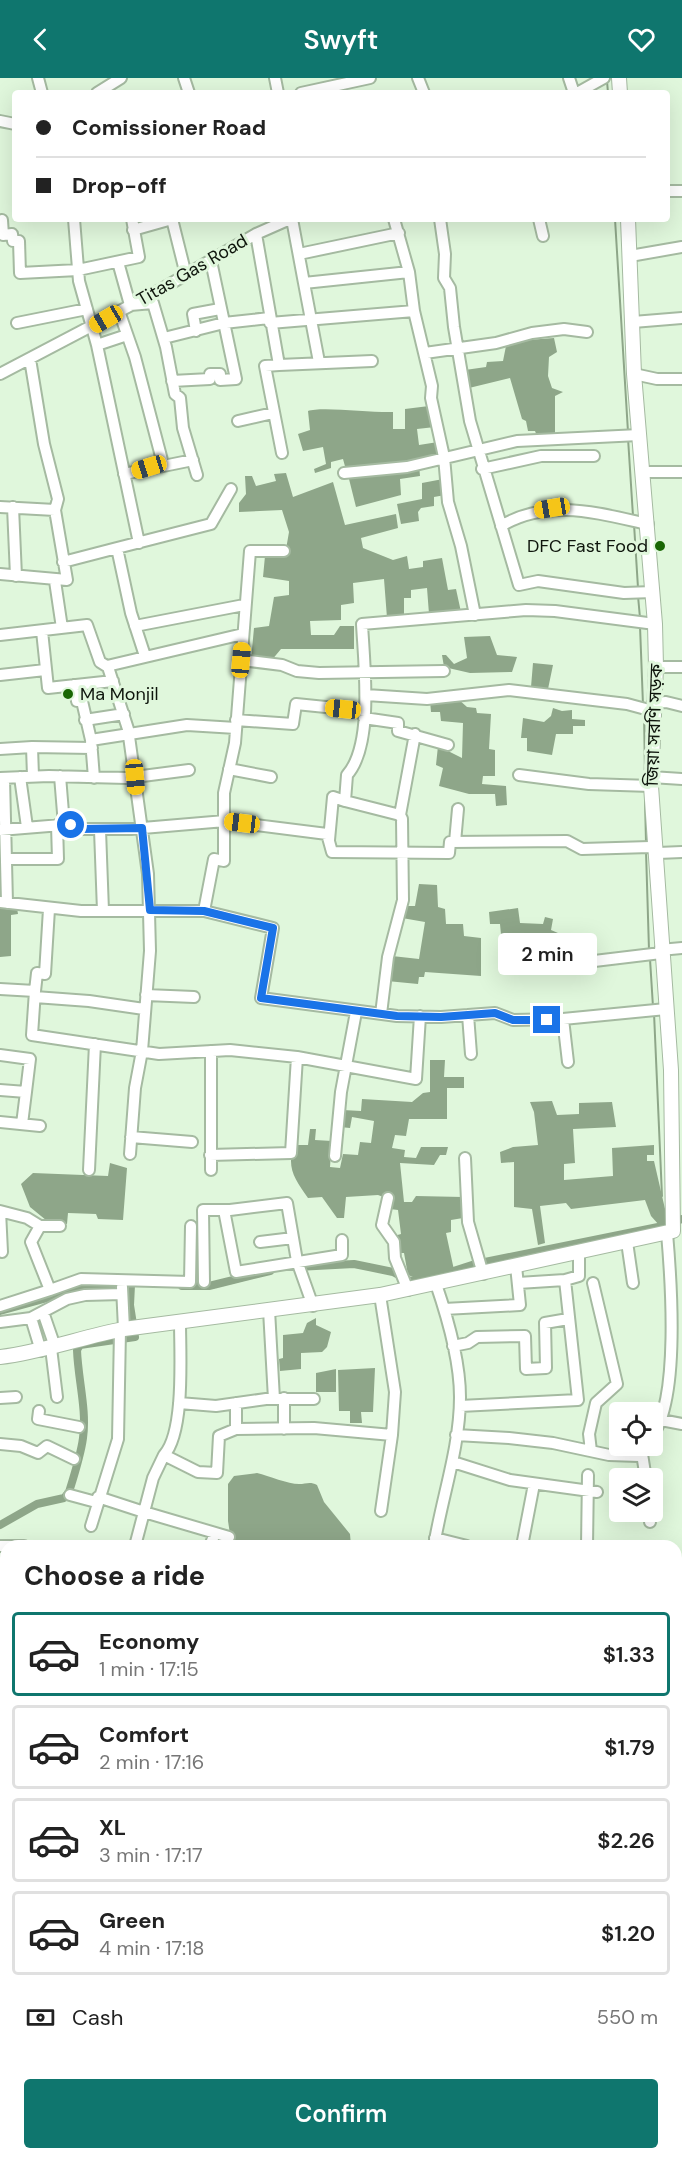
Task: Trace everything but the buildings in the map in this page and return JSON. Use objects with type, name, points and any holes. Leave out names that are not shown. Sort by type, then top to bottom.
[{"type":"main road","name":"জিয়া সরণি সড়ক","points":[[628,222],[634,374],[655,624],[656,667],[651,781],[666,1009],[676,1070],[674,1229]]},
{"type":"main road","points":[[0,1357],[123,1333],[146,1326],[313,1306],[380,1295],[407,1287],[436,1284],[482,1272],[627,1242],[674,1229]]},
{"type":"street","points":[[102,90],[121,78]]},
{"type":"street","points":[[316,90],[370,78]]},
{"type":"street","points":[[581,90],[604,78]]},
{"type":"street","points":[[1,220],[3,235],[12,234],[13,241],[19,241],[20,273],[78,270],[139,257],[133,224],[149,222]]},
{"type":"street","points":[[74,222],[78,270],[97,345],[139,543]]},
{"type":"street","points":[[173,222],[186,275]]},
{"type":"street","name":"Titas Gas Road","points":[[0,374],[92,327],[256,234],[284,222]]},
{"type":"street","points":[[292,222],[319,362]]},
{"type":"street","points":[[395,222],[409,272],[414,311],[432,386],[432,410],[444,457],[448,502],[461,546],[475,615]]},
{"type":"street","points":[[441,222],[446,254],[444,278],[450,288],[463,387],[482,469],[519,585],[538,581],[624,593],[653,592]]},
{"type":"street","points":[[540,222],[543,236]]},
{"type":"street","points":[[299,254],[399,233]]},
{"type":"street","points":[[256,234],[279,364]]},
{"type":"street","points":[[630,256],[682,247]]},
{"type":"street","points":[[172,381],[210,379],[210,374],[220,374],[220,380],[236,379],[211,261]]},
{"type":"street","points":[[118,262],[130,305],[153,303],[164,338],[175,394],[180,398],[183,428],[197,475]]},
{"type":"street","points":[[304,284],[409,272]]},
{"type":"street","points":[[17,323],[87,309]]},
{"type":"street","points":[[196,331],[193,314],[220,309]]},
{"type":"street","points":[[119,311],[163,464]]},
{"type":"street","points":[[164,338],[224,323],[270,320],[310,321],[414,311]]},
{"type":"street","points":[[633,322],[682,318]]},
{"type":"street","points":[[425,353],[496,342],[532,333],[564,329],[587,332]]},
{"type":"street","points":[[97,345],[127,335]]},
{"type":"street","points":[[0,574],[55,581],[67,580],[55,510],[58,499],[44,444],[30,358]]},
{"type":"street","points":[[282,453],[265,366],[372,361]]},
{"type":"street","points":[[634,374],[657,379],[682,379]]},
{"type":"street","points":[[238,421],[273,413]]},
{"type":"street","points":[[344,473],[407,467],[477,449],[525,441],[639,435]]},
{"type":"street","points":[[482,469],[541,456],[594,456]]},
{"type":"street","points":[[124,474],[163,464],[193,460]]},
{"type":"street","points":[[643,472],[682,472]]},
{"type":"street","points":[[63,562],[214,522],[231,489]]},
{"type":"street","points":[[0,507],[55,510]]},
{"type":"street","points":[[13,507],[16,576]]},
{"type":"street","points":[[501,526],[516,517],[552,508],[596,512],[648,524]]},
{"type":"street","points":[[117,549],[135,626],[145,656]]},
{"type":"street","points":[[204,911],[214,859],[224,861],[224,793],[236,724],[250,551],[284,552]]},
{"type":"street","points":[[55,581],[62,628]]},
{"type":"street","points":[[135,626],[244,605]]},
{"type":"street","points":[[345,801],[347,775],[353,768],[358,752],[366,695],[362,624],[555,610],[655,624]]},
{"type":"street","points":[[0,635],[87,625],[100,662],[107,666],[124,714],[129,734],[142,828],[150,910],[142,1051],[135,1088],[130,1154]]},
{"type":"street","points":[[42,631],[48,688],[113,681]]},
{"type":"street","points":[[107,666],[243,634]]},
{"type":"street","points":[[241,660],[282,664],[297,671],[365,673],[444,670]]},
{"type":"street","points":[[656,667],[682,667]]},
{"type":"street","points":[[0,675],[45,670]]},
{"type":"street","points":[[74,685],[77,701],[82,701],[91,744],[94,778]]},
{"type":"street","points":[[366,695],[427,699],[509,690],[653,707],[666,702],[682,706]]},
{"type":"street","points":[[0,749],[91,744],[129,734],[187,725],[293,724],[296,704],[364,714],[399,723],[398,731],[448,745]]},
{"type":"street","points":[[85,720],[124,714]]},
{"type":"street","points":[[381,1014],[393,932],[403,900],[403,825],[400,815],[415,734]]},
{"type":"street","points":[[32,747],[33,776]]},
{"type":"street","points":[[189,770],[135,777],[2,778],[3,830],[7,859],[4,873],[4,902],[49,909],[204,911],[273,928],[261,998],[356,1012],[420,1016],[495,1013],[513,1020],[563,1019],[666,1009]]},
{"type":"street","points":[[229,770],[272,777]]},
{"type":"street","points":[[519,775],[589,784],[682,779]]},
{"type":"street","points":[[7,859],[58,859],[61,825],[60,776]]},
{"type":"street","points":[[20,777],[27,827]]},
{"type":"street","points":[[329,842],[333,797],[400,815]]},
{"type":"street","points":[[455,842],[458,809]]},
{"type":"street","points":[[3,830],[61,825],[100,830],[225,821],[327,834],[332,852],[449,853],[450,842],[567,840],[582,849],[656,849],[658,853],[682,852]]},
{"type":"street","points":[[100,830],[103,911]]},
{"type":"street","points":[[49,909],[45,974],[37,973],[32,1035],[159,1054],[230,1050],[297,1057],[416,1079],[420,1016]]},
{"type":"street","points":[[586,962],[682,948]]},
{"type":"street","points":[[0,989],[144,1009]]},
{"type":"street","points":[[146,995],[194,998]]},
{"type":"street","points":[[335,1156],[341,1092],[356,1012]]},
{"type":"street","points":[[468,1015],[471,1054]]},
{"type":"street","points":[[563,1019],[568,1062]]},
{"type":"street","points":[[89,1170],[95,1044]]},
{"type":"street","points":[[211,1052],[210,1155],[212,1170]]},
{"type":"street","points":[[0,1055],[30,1059],[22,1124]]},
{"type":"street","points":[[210,1155],[291,1153],[297,1057]]},
{"type":"street","points":[[0,1090],[26,1092]]},
{"type":"street","points":[[0,1122],[40,1126]]},
{"type":"street","points":[[131,1137],[192,1142]]},
{"type":"street","points":[[465,1158],[468,1222],[482,1272]]},
{"type":"street","points":[[388,1198],[382,1225],[394,1242],[395,1258],[407,1287]]},
{"type":"street","points":[[204,1282],[203,1210],[287,1203],[299,1265],[313,1306]]},
{"type":"street","points":[[224,1210],[236,1272],[299,1265],[342,1255],[342,1240]]},
{"type":"street","points":[[2,1252],[0,1211],[27,1218],[40,1226],[60,1226]]},
{"type":"street","points":[[40,1226],[31,1242],[50,1290]]},
{"type":"street","points":[[0,1306],[81,1279],[190,1282],[191,1226]]},
{"type":"street","points":[[663,1410],[677,1344],[674,1229]]},
{"type":"street","points":[[260,1242],[293,1238]]},
{"type":"street","points":[[627,1242],[633,1283]]},
{"type":"street","points":[[518,1283],[565,1280],[579,1276],[579,1252]]},
{"type":"street","points":[[444,1309],[520,1305],[516,1266]]},
{"type":"street","points":[[91,1526],[97,1499],[118,1438],[123,1333],[122,1280]]},
{"type":"street","points":[[460,1406],[578,1400],[565,1280]]},
{"type":"street","points":[[591,1451],[590,1434],[596,1403],[617,1384],[593,1283]]},
{"type":"street","points":[[435,1540],[453,1462],[460,1406],[459,1374],[436,1284]]},
{"type":"street","points":[[0,1322],[31,1318],[67,1299],[85,1295],[122,1294]]},
{"type":"street","points":[[380,1295],[395,1392],[392,1435],[381,1511]]},
{"type":"street","points":[[269,1310],[284,1429]]},
{"type":"street","points":[[44,1312],[57,1396]]},
{"type":"street","points":[[31,1318],[48,1347]]},
{"type":"street","points":[[453,1346],[468,1343],[477,1337],[525,1336],[526,1369],[546,1368],[545,1323],[568,1319]]},
{"type":"street","points":[[137,1540],[153,1478],[170,1449],[179,1403],[180,1322]]},
{"type":"street","points":[[0,1398],[15,1397]]},
{"type":"street","points":[[179,1403],[216,1406],[236,1402],[314,1399]]},
{"type":"street","points":[[236,1402],[236,1429]]},
{"type":"street","points":[[39,1411],[38,1419],[79,1427]]},
{"type":"street","points":[[663,1420],[682,1424]]},
{"type":"street","points":[[165,1455],[198,1472],[217,1473],[219,1436],[236,1429],[314,1428],[392,1435]]},
{"type":"street","points":[[456,1435],[509,1438],[609,1454]]},
{"type":"street","points":[[0,1444],[21,1446],[38,1453],[47,1446],[74,1459]]},
{"type":"street","points":[[453,1462],[510,1480],[592,1491]]},
{"type":"street","points":[[588,1475],[592,1491],[588,1540]]},
{"type":"street","points":[[523,1540],[534,1484]]},
{"type":"street","points":[[70,1495],[97,1499],[229,1537]]},
{"type":"street","points":[[212,1540],[215,1533]]},
{"type":"shaded area","points":[[554,338],[557,352],[549,357],[548,376],[552,388],[563,392],[555,396],[555,434],[537,436],[535,431],[528,431],[526,421],[522,419],[510,378],[469,388],[465,370],[486,367],[487,362],[503,361],[506,346],[528,340]]},
{"type":"shaded area","points":[[429,406],[435,427],[417,429],[419,445],[438,442],[442,455],[411,463],[346,470],[343,459],[331,462],[331,468],[315,473],[314,469],[326,464],[323,447],[303,451],[298,434],[310,430],[308,411],[324,409],[393,412],[393,429],[405,429],[405,409]]},
{"type":"shaded area","points":[[419,465],[420,476],[400,479],[401,495],[356,507],[348,475]]},
{"type":"shaded area","points":[[286,473],[293,497],[333,482],[345,525],[396,514],[398,528],[361,538],[363,548],[393,560],[407,556],[409,569],[423,567],[423,561],[442,558],[448,590],[456,589],[461,612],[429,614],[427,588],[411,590],[411,598],[404,598],[404,616],[387,618],[384,579],[353,583],[354,603],[341,605],[341,620],[310,621],[311,635],[334,635],[340,626],[354,626],[354,649],[281,649],[271,661],[251,660],[254,628],[269,626],[274,597],[289,595],[289,581],[263,577],[265,556],[285,555],[289,532],[282,510],[239,512],[239,503],[246,494],[245,476],[252,476],[256,486],[276,481],[274,474]]},
{"type":"shaded area","points":[[443,479],[445,495],[434,497],[434,506],[421,508],[418,512],[419,521],[401,524],[397,504],[422,499],[422,483]]},
{"type":"shaded area","points":[[490,636],[497,655],[517,657],[512,672],[470,673],[444,667],[442,655],[446,655],[454,664],[467,658],[464,637]]},
{"type":"shaded area","points":[[533,663],[553,665],[548,689],[531,687]]},
{"type":"shaded area","points":[[458,699],[467,707],[476,708],[477,713],[491,714],[489,749],[495,750],[495,776],[483,776],[482,784],[506,786],[507,805],[496,806],[495,794],[469,794],[439,786],[443,768],[436,765],[438,746],[462,758],[463,723],[441,721],[440,712],[431,712],[430,701]]},
{"type":"shaded area","points":[[553,708],[562,711],[572,710],[572,719],[585,720],[585,726],[573,726],[573,734],[556,734],[552,755],[527,751],[527,738],[521,738],[523,718],[544,722],[551,716]]},
{"type":"shaded area","points":[[419,884],[437,885],[438,907],[445,909],[446,924],[463,924],[464,936],[481,938],[481,976],[425,972],[424,977],[419,977],[418,984],[387,981],[392,956],[419,959],[425,922],[402,918],[406,906],[415,906]]},
{"type":"shaded area","points":[[0,906],[17,908],[18,914],[11,915],[11,956],[0,957]]},
{"type":"shaded area","points":[[518,908],[520,923],[543,924],[545,917],[553,919],[551,930],[558,933],[555,959],[504,966],[500,924],[490,924],[489,912]]},
{"type":"shaded area","points":[[430,1060],[445,1060],[444,1077],[464,1077],[464,1088],[447,1088],[447,1119],[409,1119],[406,1136],[395,1135],[392,1148],[405,1150],[404,1157],[416,1158],[421,1147],[448,1147],[446,1155],[440,1155],[434,1165],[400,1163],[404,1202],[412,1202],[416,1196],[463,1197],[463,1218],[451,1220],[451,1232],[446,1233],[454,1270],[418,1279],[408,1275],[404,1253],[399,1253],[394,1236],[401,1234],[398,1210],[390,1209],[386,1198],[378,1195],[346,1197],[344,1218],[337,1218],[322,1197],[308,1198],[293,1173],[291,1160],[294,1145],[308,1145],[310,1129],[316,1129],[315,1140],[332,1141],[330,1167],[340,1168],[343,1154],[358,1155],[360,1142],[371,1143],[374,1121],[352,1117],[350,1128],[340,1127],[343,1110],[361,1111],[362,1099],[412,1102],[423,1093],[430,1092]]},
{"type":"shaded area","points":[[552,1101],[557,1115],[579,1114],[579,1103],[612,1102],[616,1127],[573,1129],[575,1163],[564,1164],[564,1180],[613,1176],[612,1148],[654,1145],[654,1155],[647,1155],[647,1161],[654,1161],[668,1222],[659,1225],[651,1216],[645,1200],[571,1209],[566,1203],[540,1206],[545,1243],[538,1245],[532,1209],[514,1207],[514,1162],[501,1163],[500,1152],[513,1147],[538,1145],[534,1112],[530,1102]]},
{"type":"shaded area","points":[[110,1163],[127,1168],[123,1220],[98,1219],[96,1214],[68,1213],[67,1224],[52,1225],[30,1207],[21,1184],[33,1173],[108,1176]]},
{"type":"shaded area","points":[[316,1318],[316,1325],[331,1332],[327,1347],[322,1352],[301,1353],[301,1369],[280,1371],[279,1359],[283,1358],[283,1335],[303,1333],[307,1323]]},
{"type":"shaded area","points":[[375,1368],[373,1412],[361,1412],[362,1423],[350,1423],[350,1411],[339,1411],[338,1370]]},
{"type":"shaded area","points":[[336,1369],[336,1392],[316,1392],[316,1373]]},
{"type":"shaded area","points":[[257,1473],[289,1483],[317,1485],[324,1502],[350,1534],[350,1540],[235,1540],[230,1534],[228,1521],[228,1484],[234,1476]]},
{"type":"waterway","points":[[607,81],[608,90]]},
{"type":"waterway","points":[[615,222],[628,432]]},
{"type":"waterway","points":[[628,438],[633,516]]},
{"type":"waterway","points":[[634,524],[638,588]]},
{"type":"waterway","points":[[638,596],[640,618]]},
{"type":"waterway","points":[[640,626],[643,705]]},
{"type":"waterway","points":[[644,713],[645,773]]},
{"type":"waterway","points":[[645,800],[646,842]]},
{"type":"waterway","points":[[646,851],[649,950]]},
{"type":"waterway","points":[[650,959],[653,1007]]},
{"type":"waterway","points":[[654,1013],[662,1196]]},
{"type":"waterway","points":[[297,1267],[354,1264],[393,1272],[410,1281],[435,1277],[475,1264],[663,1226],[682,1219]]},
{"type":"waterway","points":[[182,1286],[209,1286],[270,1271]]},
{"type":"waterway","points":[[0,1311],[51,1297],[79,1286],[115,1285]]},
{"type":"waterway","points":[[0,1525],[37,1504],[64,1498],[69,1492],[81,1451],[84,1427],[77,1350],[80,1345],[135,1337],[130,1305],[131,1285]]},
{"type":"place","name":"DFC Fast Food","points":[[660,546]]},
{"type":"place","name":"Ma Monjil","points":[[68,694]]},
{"type":"route","points":[[71,825],[80,829],[100,830],[142,828],[150,910],[204,911],[273,928],[261,998],[397,1016],[441,1017],[495,1013],[513,1020],[547,1020]]}]
